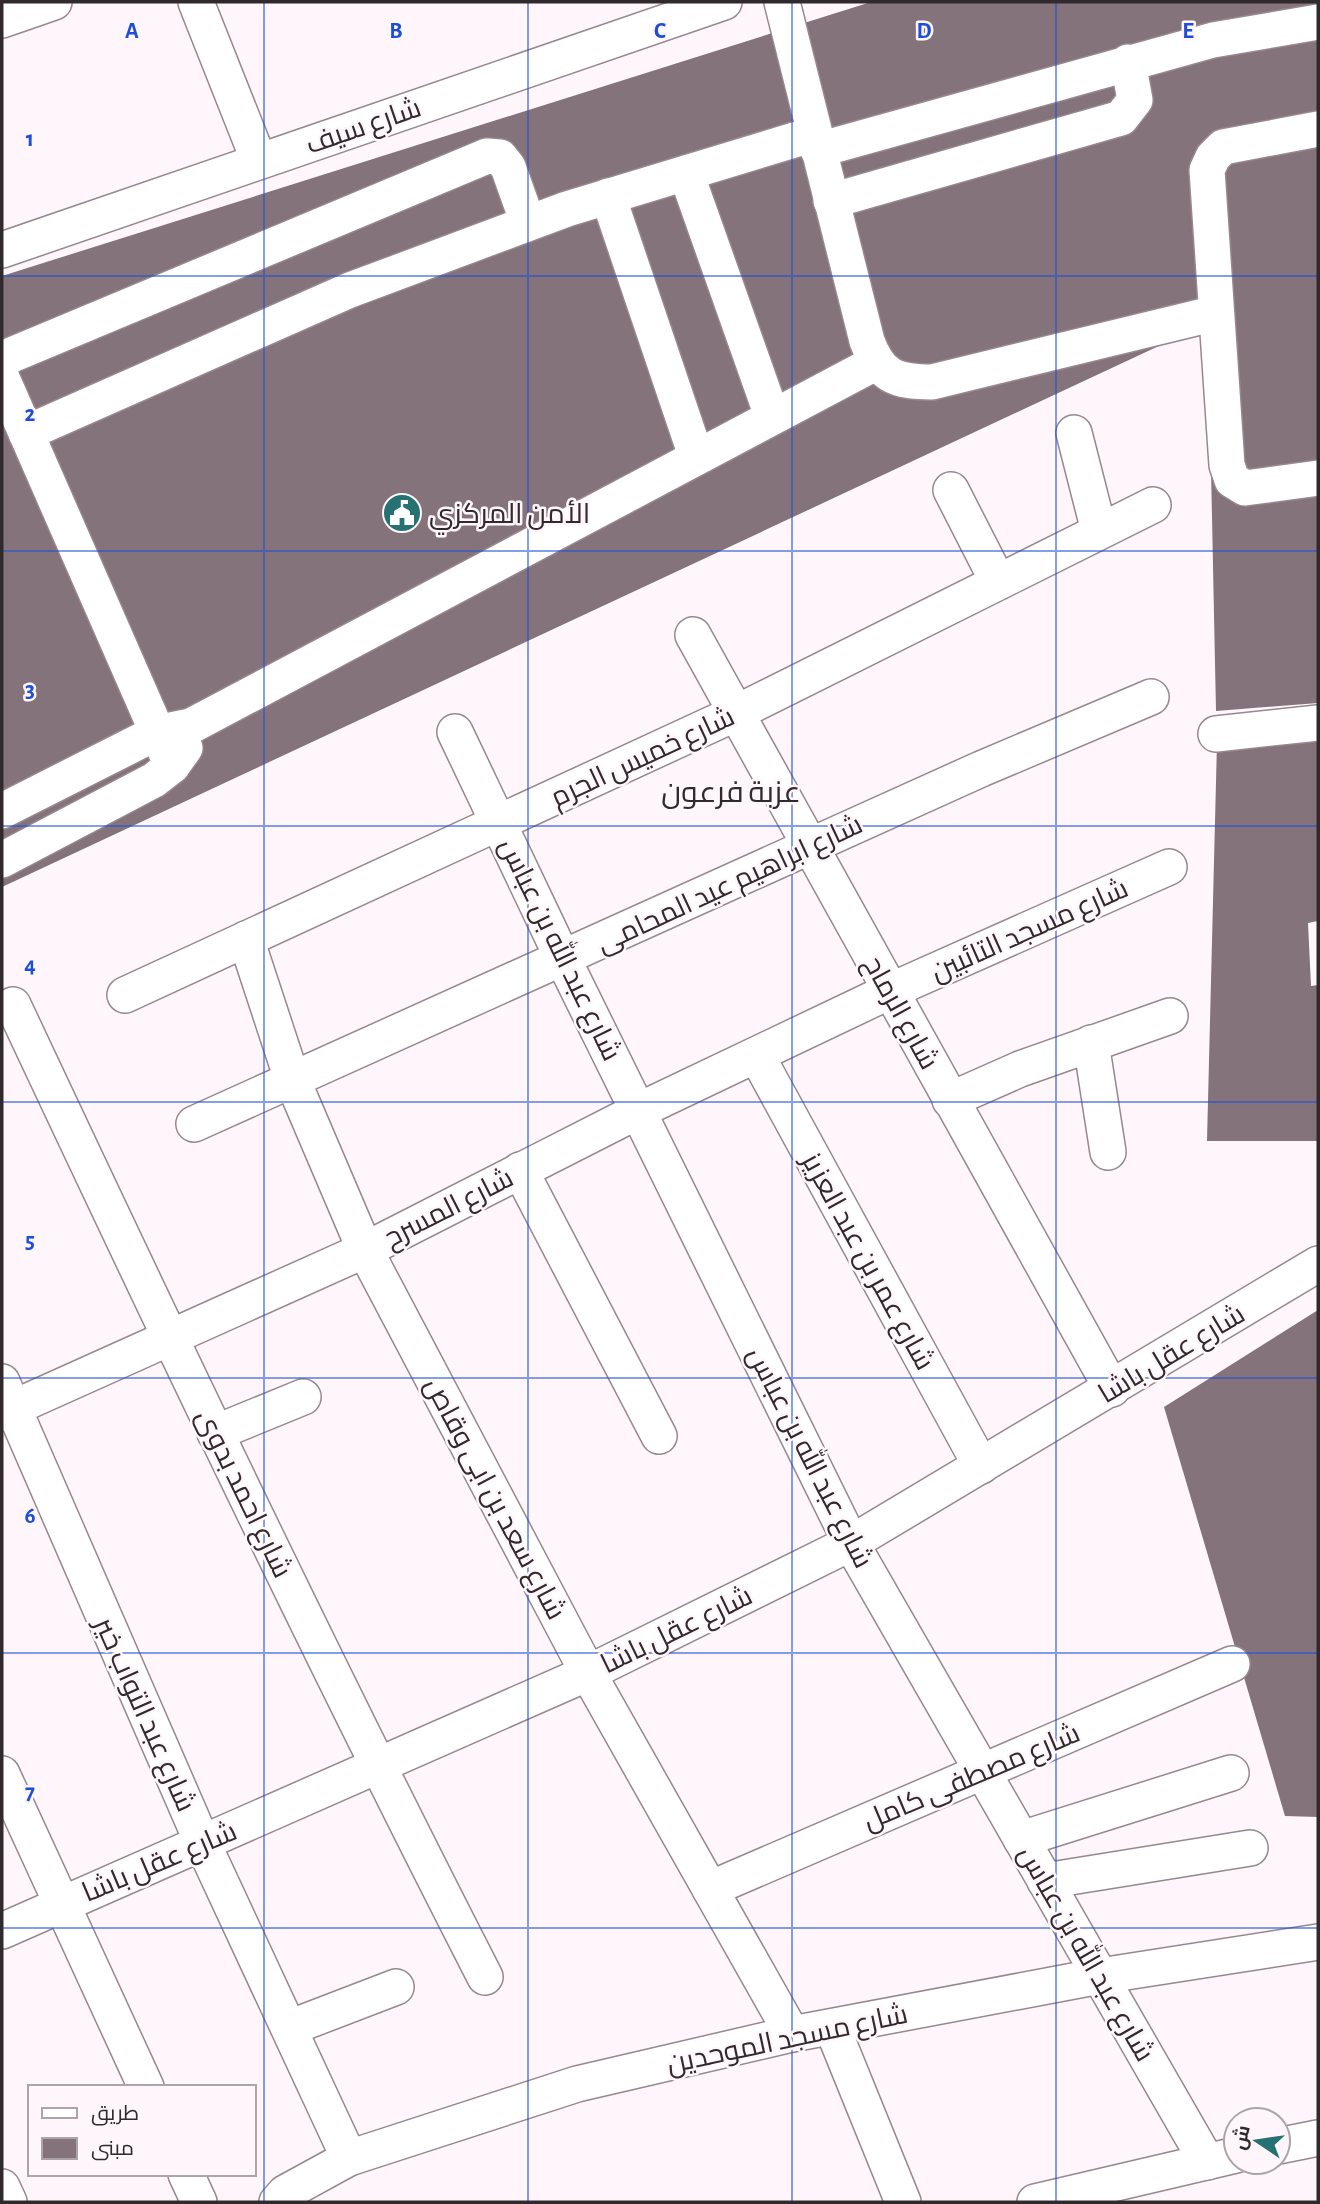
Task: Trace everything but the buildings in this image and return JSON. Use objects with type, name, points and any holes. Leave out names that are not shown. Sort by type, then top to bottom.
[{"type":"street","points":[[2,20],[54,2]]},
{"type":"street","points":[[196,2],[259,161]]},
{"type":"street","name":"شارع سيف","points":[[2,250],[259,161],[663,11],[724,2]]},
{"type":"street","points":[[782,2],[831,201],[875,363],[891,375],[912,382],[932,383],[1216,313]]},
{"type":"street","points":[[26,433],[350,290],[608,196],[685,173],[1000,98],[1310,16]]},
{"type":"street","points":[[831,201],[1121,118],[1135,100],[1128,62]]},
{"type":"street","points":[[1000,98],[1014,147]]},
{"type":"street","points":[[1318,129],[1236,142],[1223,147],[1213,157],[1208,170],[1227,465],[1232,480],[1245,488],[1318,478]]},
{"type":"street","points":[[2,359],[487,156],[500,157],[508,167],[528,223]]},
{"type":"street","points":[[685,173],[772,416]]},
{"type":"street","points":[[608,196],[696,456]]},
{"type":"street","points":[[2,811],[156,733],[191,726],[875,363]]},
{"type":"street","points":[[2,378],[172,766]]},
{"type":"street","points":[[1074,433],[1099,531]]},
{"type":"street","points":[[951,490],[998,582]]},
{"type":"street","name":"شارع خميس الجرم","points":[[125,995],[734,714],[1153,505]]},
{"type":"street","name":"شارع الرماح","points":[[693,635],[734,714],[1112,1389]]},
{"type":"street","name":"شارع ابراهيم عيد المحامى","points":[[194,1124],[563,959],[809,845],[1151,697]]},
{"type":"street","points":[[1216,734],[1318,723]]},
{"type":"street","points":[[2,860],[153,780],[172,766],[185,747],[191,726]]},
{"type":"street","name":"شارع عبد الله بن عباس","points":[[455,732],[563,959],[640,1110],[851,1543],[1100,1976],[1222,2158]]},
{"type":"street","points":[[59,780],[77,820]]},
{"type":"street","name":"شارع مسجد التائبين","points":[[890,991],[1169,867]]},
{"type":"street","name":"شارع سعد بن ابى وقاص","points":[[246,939],[292,1079],[365,1250],[588,1673],[792,2034]]},
{"type":"street","name":"شارع المسرح","points":[[5,1401],[169,1339],[365,1250],[640,1110],[890,991]]},
{"type":"street","name":"شارع احمد بدوى","points":[[13,1005],[169,1339],[377,1766],[485,1977]]},
{"type":"street","points":[[950,1100],[1091,1043],[1170,1016]]},
{"type":"street","points":[[1091,1043],[1108,1152]]},
{"type":"street","name":"شارع عمر بن عبد العزيز","points":[[757,1056],[981,1466]]},
{"type":"street","points":[[520,1170],[659,1436]]},
{"type":"street","name":"شارع عقل باشا","points":[[2,1931],[588,1673],[851,1543],[1318,1264]]},
{"type":"street","points":[[215,1433],[303,1397]]},
{"type":"street","name":"شارع عبد التواب خير","points":[[5,1401],[202,1842],[349,2158]]},
{"type":"street","name":"شارع مصطفى كامل","points":[[710,1889],[1232,1664]]},
{"type":"street","points":[[1021,1839],[1231,1773]]},
{"type":"street","points":[[2,1774],[145,2085]]},
{"type":"street","points":[[1045,1881],[1250,1848]]},
{"type":"street","name":"شارع مسجد الموحدين","points":[[277,2202],[285,2193],[349,2158],[577,2084],[792,2034],[1100,1976],[1318,1942]]},
{"type":"street","points":[[289,2028],[396,1987]]},
{"type":"street","points":[[832,2027],[904,2202]]},
{"type":"street","points":[[1292,2143],[1318,2138]]},
{"type":"street","points":[[1035,2202],[1222,2158]]},
{"type":"street","points":[[187,2176],[199,2202]]},
{"type":"street","points":[[2,2187],[9,2202]]},
{"type":"place","name":"الأمن المركزي","points":[[402,513]]},
{"type":"district","name":"عزبة فرعون","points":[[731,792]]}]
